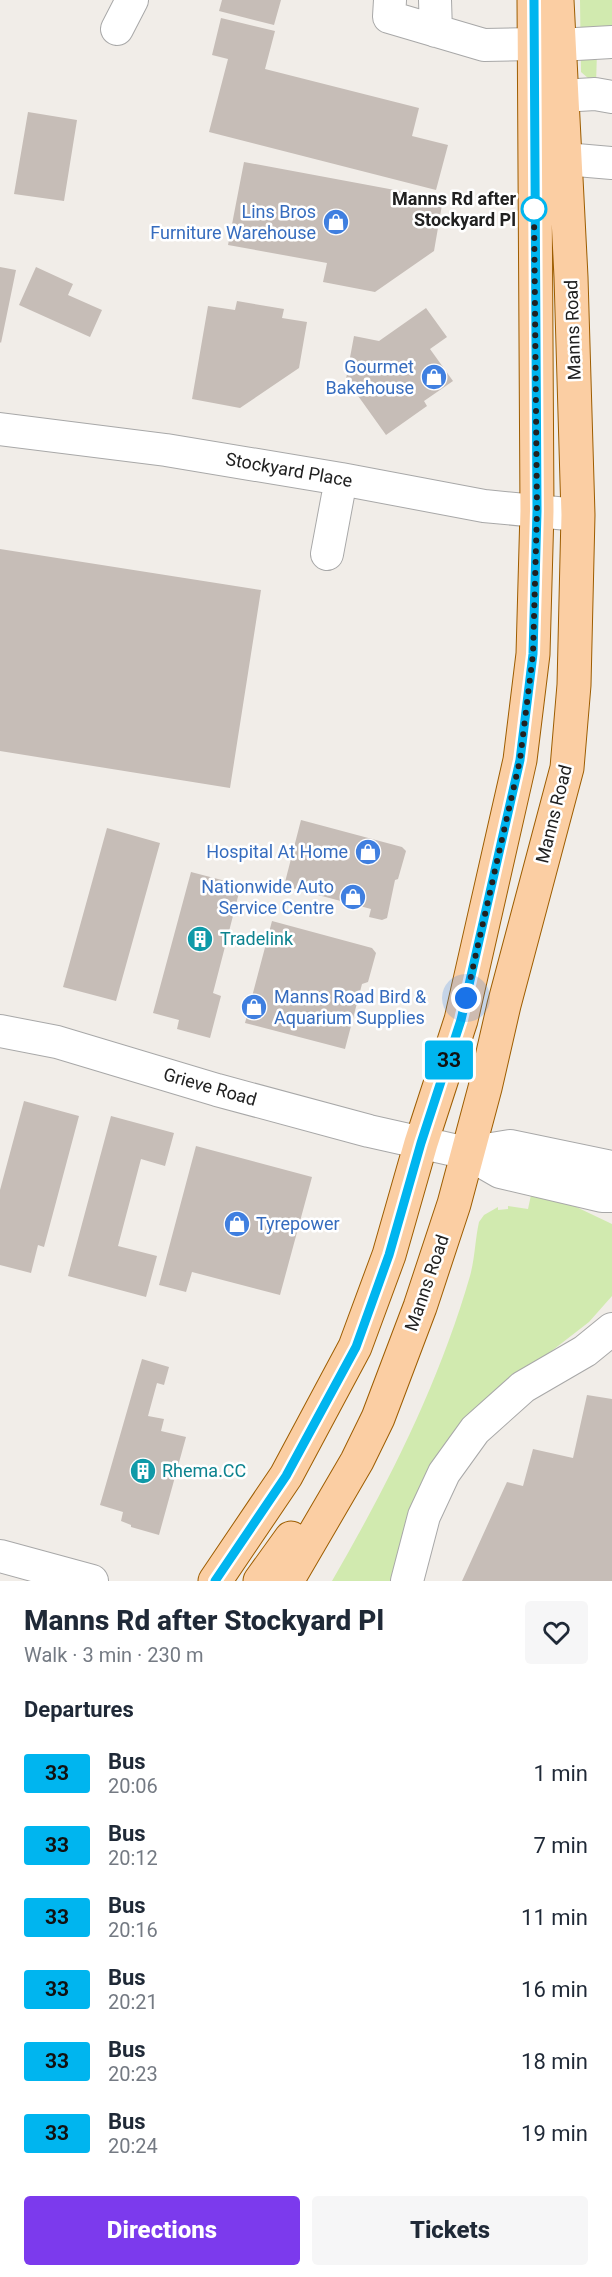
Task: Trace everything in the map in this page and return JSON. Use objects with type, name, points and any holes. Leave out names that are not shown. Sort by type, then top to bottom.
[{"type":"main road","name":"Manns Road","points":[[287,1581],[357,1461],[378,1418],[420,1308],[454,1204],[567,768],[574,685],[578,515],[571,277],[561,96],[534,0]]},
{"type":"main road","name":"Manns Road","points":[[215,1581],[286,1476],[356,1347],[389,1255],[421,1143],[461,1020],[520,760],[533,654],[546,45],[557,0]]},
{"type":"main road","points":[[260,1581],[285,1545],[357,1461]]},
{"type":"street","points":[[117,29],[132,0]]},
{"type":"street","points":[[390,0],[389,17],[484,45],[612,42]]},
{"type":"street","points":[[435,0],[436,31]]},
{"type":"street","points":[[561,96],[594,94],[612,97]]},
{"type":"street","points":[[565,159],[612,163]]},
{"type":"street","name":"Stockyard Place","points":[[0,429],[165,450],[341,479],[484,506],[578,515]]},
{"type":"street","points":[[327,554],[341,479]]},
{"type":"street","name":"Grieve Road","points":[[0,1031],[57,1042],[217,1090],[467,1153]]},
{"type":"street","points":[[467,1153],[510,1146],[612,1167]]},
{"type":"street","points":[[467,1153],[500,1172],[609,1198]]},
{"type":"street","points":[[407,1581],[424,1516],[444,1473],[475,1430],[523,1387],[610,1334]]},
{"type":"street","points":[[0,1556],[92,1581]]},
{"type":"green space","points":[[580,0],[612,0],[612,53],[597,51],[596,85],[581,72]]},
{"type":"green space","points":[[531,1195],[570,1204],[612,1224],[612,1296],[589,1322],[505,1387],[394,1581],[332,1581],[392,1470],[443,1356],[470,1276],[479,1222],[484,1215],[498,1207],[498,1210],[508,1209],[508,1206],[528,1209]]},
{"type":"building","points":[[222,0],[281,0],[274,25],[219,11]]},
{"type":"building","points":[[221,18],[275,31],[265,69],[419,108],[412,136],[448,145],[436,190],[209,132],[228,59],[212,55]]},
{"type":"building","points":[[28,112],[77,120],[64,201],[14,194]]},
{"type":"building","name":"Lins Bros Furniture Warehouse","points":[[244,162],[443,199],[434,251],[375,292],[323,282],[327,263],[228,245]]},
{"type":"building","points":[[0,267],[16,270],[1,343],[0,342]]},
{"type":"building","points":[[36,267],[73,284],[68,295],[102,310],[90,337],[19,305]]},
{"type":"building","points":[[237,301],[284,309],[282,318],[307,322],[299,368],[240,408],[192,399],[208,306],[235,310]]},
{"type":"building","points":[[426,308],[447,337],[430,349],[453,381],[424,401],[427,406],[386,435],[346,379],[354,336],[379,341]]},
{"type":"building","points":[[0,549],[261,590],[230,788],[0,751]]},
{"type":"building","points":[[301,820],[402,847],[406,851],[398,879],[395,880],[387,918],[382,920],[369,917],[371,909],[284,886]]},
{"type":"building","points":[[107,828],[160,843],[116,1001],[63,987]]},
{"type":"building","name":"Tradelink","points":[[191,872],[241,885],[213,993],[221,996],[210,1038],[177,1029],[179,1020],[153,1013]]},
{"type":"building","points":[[272,921],[372,948],[376,953],[368,982],[362,984],[345,1049],[245,1023]]},
{"type":"building","points":[[24,1101],[79,1116],[44,1247],[38,1245],[31,1273],[0,1265],[0,1190]]},
{"type":"building","points":[[111,1116],[174,1133],[165,1166],[141,1159],[118,1246],[157,1256],[146,1297],[68,1276]]},
{"type":"building","name":"Tyrepower","points":[[196,1146],[312,1177],[280,1295],[192,1272],[186,1292],[159,1285]]},
{"type":"building","name":"Rhema.CC","points":[[142,1359],[169,1367],[164,1385],[157,1383],[148,1416],[164,1419],[161,1431],[186,1437],[159,1535],[131,1527],[121,1521],[123,1512],[100,1505]]},
{"type":"building","points":[[587,1395],[612,1399],[612,1581],[462,1581],[507,1482],[523,1486],[533,1449],[573,1458]]},
{"type":"bus line","name":"33","points":[[215,1581],[286,1476],[356,1347],[389,1255],[421,1143],[461,1020],[520,760],[533,654],[537,511],[534,0]]},
{"type":"place","name":"Manns Rd after Stockyard Pl","points":[[534,209]]},
{"type":"place","name":"Lins Bros Furniture Warehouse","points":[[336,222]]},
{"type":"place","name":"Gourmet Bakehouse","points":[[434,377]]},
{"type":"place","name":"Hospital At Home","points":[[368,852]]},
{"type":"place","name":"Nationwide Auto Service Centre","points":[[353,897]]},
{"type":"place","name":"Tradelink","points":[[200,939]]},
{"type":"place","name":"Manns Road Bird & Aquarium Supplies","points":[[254,1007]]},
{"type":"place","name":"Tyrepower","points":[[237,1224]]},
{"type":"place","name":"Rhema.CC","points":[[143,1471]]},
{"type":"route","points":[[466,998],[520,760],[533,654],[537,511],[534,209]]}]
